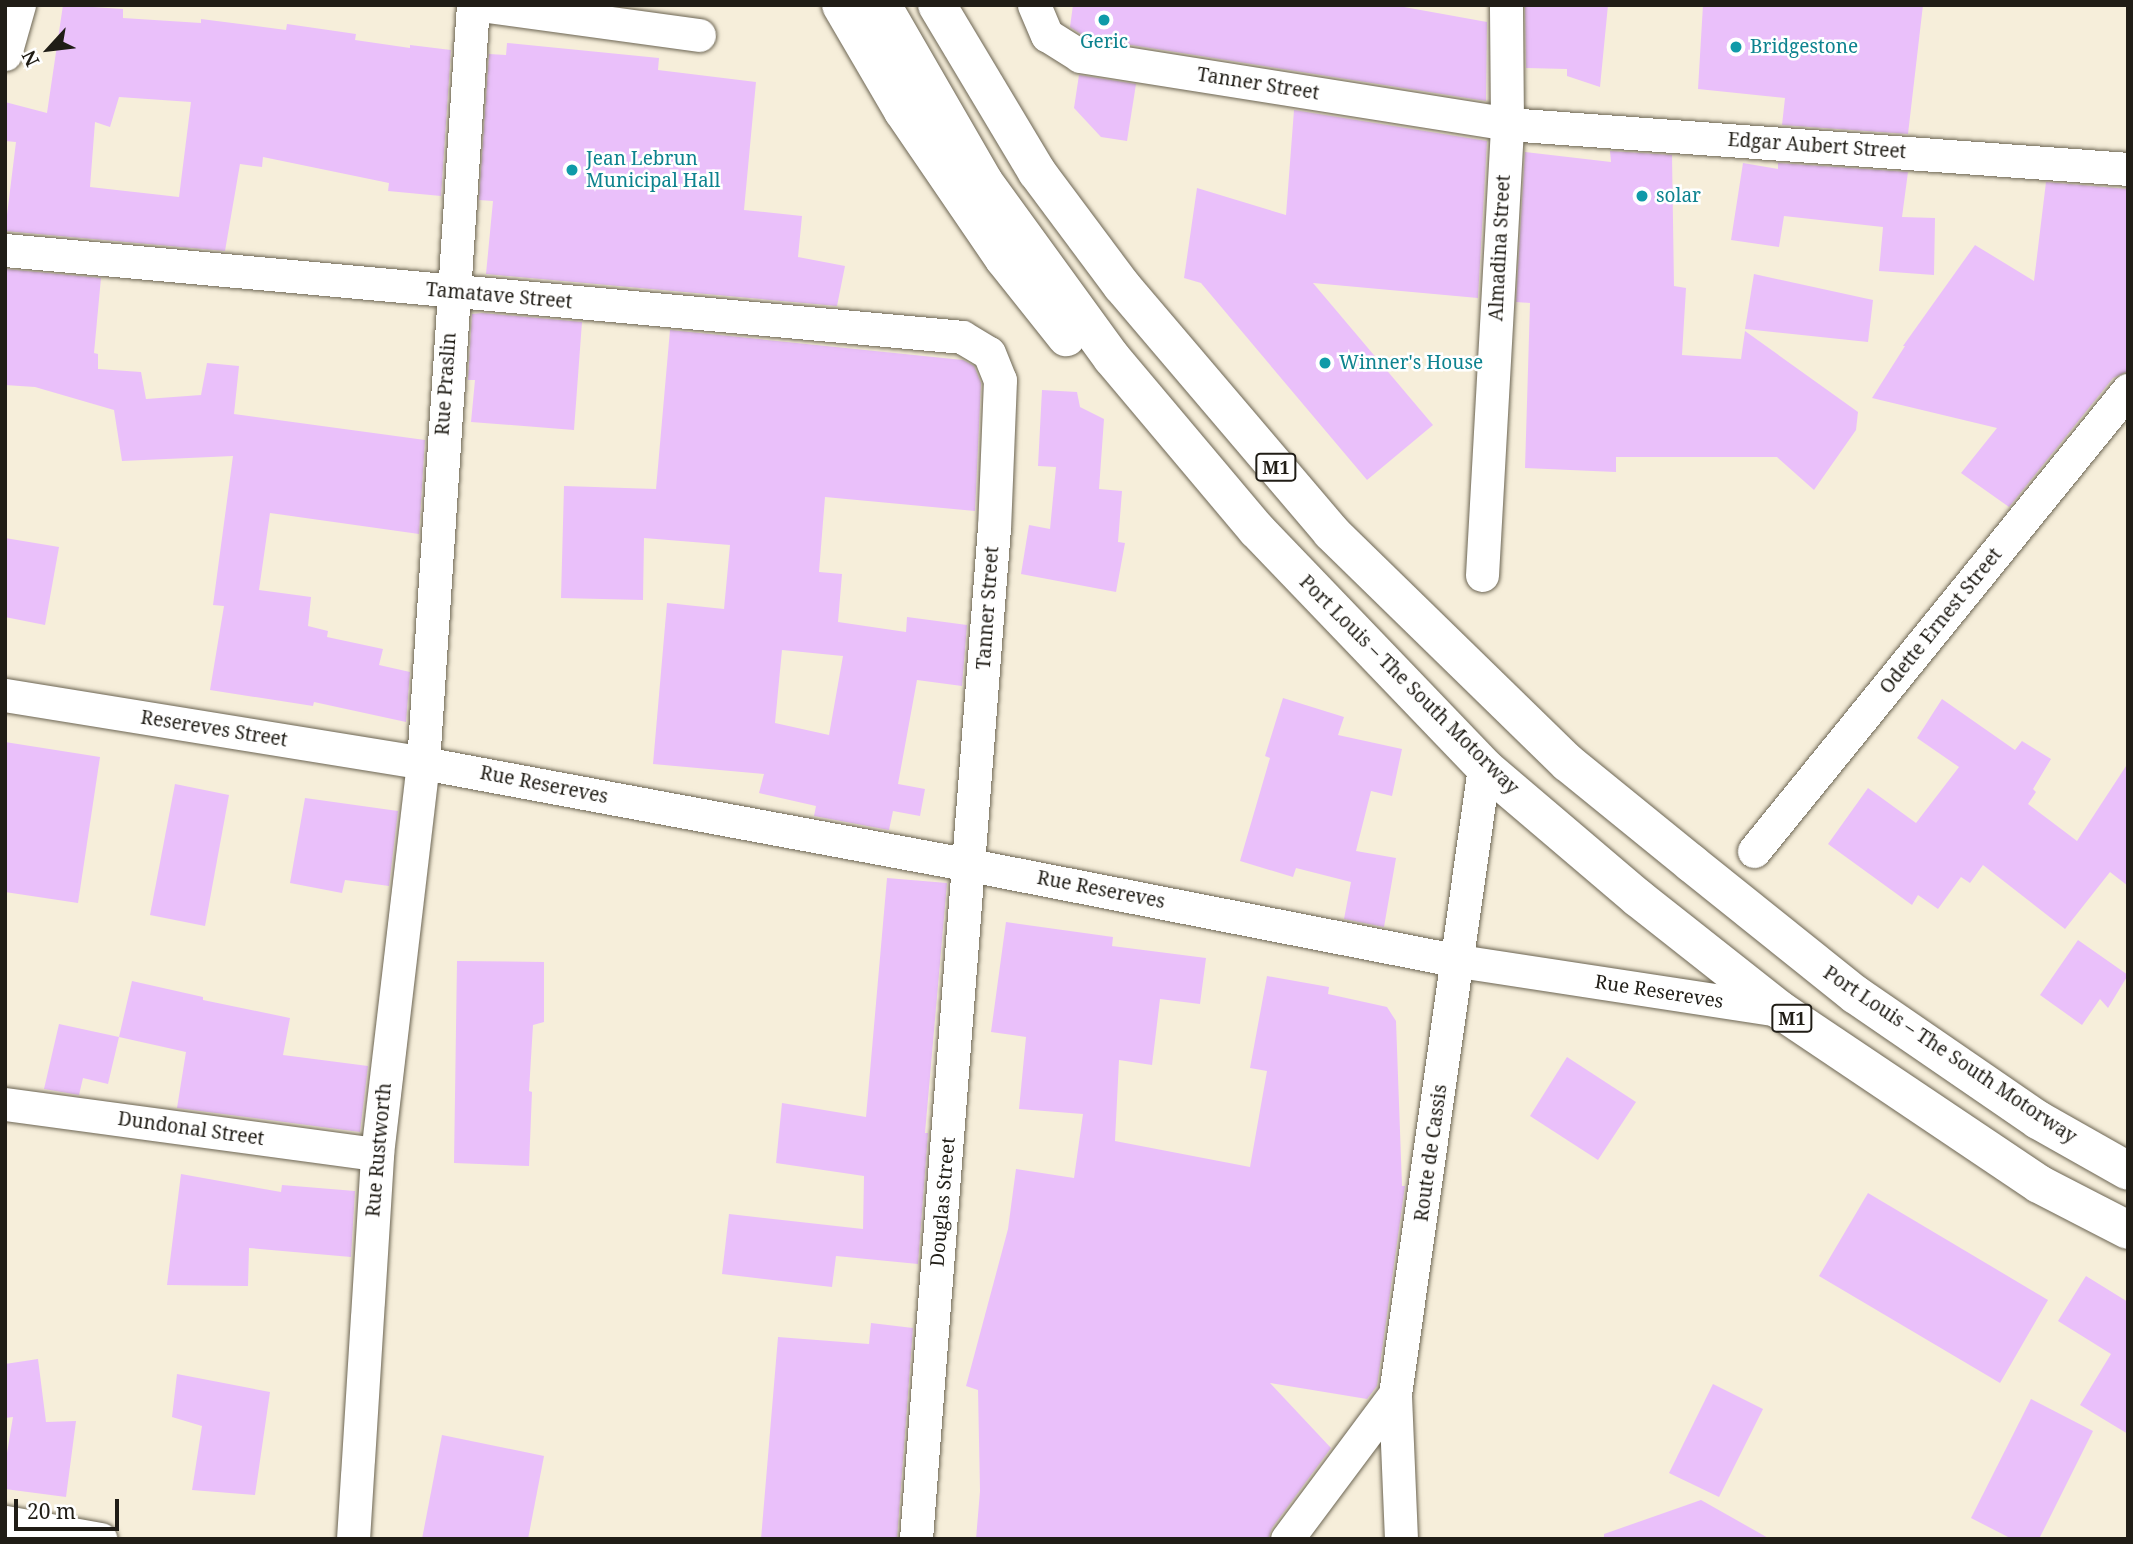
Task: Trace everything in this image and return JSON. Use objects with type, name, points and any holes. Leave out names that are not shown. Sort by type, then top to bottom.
[{"type":"highway","points":[[841,5],[903,111],[1004,259],[1097,376],[1257,530]]},
{"type":"highway","name":"Port Louis – The South Motorway","points":[[882,5],[984,181],[1112,358],[1257,530],[1484,768],[1637,898],[1780,1010],[2039,1184],[2128,1230]]},
{"type":"highway","name":"Port Louis – The South Motorway","points":[[937,5],[1037,172],[1122,286],[1331,532],[1568,764],[1856,995],[2038,1120],[2128,1171]]},
{"type":"highway","points":[[955,5],[1037,172]]},
{"type":"street","points":[[5,54],[19,5]]},
{"type":"street","name":"Rue Praslin","points":[[423,763],[473,5]]},
{"type":"street","points":[[480,5],[699,35]]},
{"type":"street","name":"Tanner Street","points":[[1034,5],[1047,35],[1080,56],[1507,124]]},
{"type":"street","name":"Almadina Street","points":[[1482,575],[1507,124],[1506,5]]},
{"type":"street","name":"Edgar Aubert Street","points":[[1507,124],[2128,169]]},
{"type":"street","name":"Tamatave Street","points":[[5,250],[962,337],[989,353]]},
{"type":"street","name":"Tanner Street","points":[[970,864],[995,513],[1000,380],[989,353]]},
{"type":"street","name":"Odette Ernest Street","points":[[1754,851],[2128,390]]},
{"type":"street","name":"Resereves Street","points":[[5,695],[423,763]]},
{"type":"street","name":"Rue Resereves","points":[[423,763],[970,864],[1459,961],[1780,1010]]},
{"type":"street","name":"Rue Rustworth","points":[[354,1539],[377,1154],[423,763]]},
{"type":"street","name":"Route de Cassis","points":[[1401,1539],[1395,1394],[1459,961],[1484,768]]},
{"type":"street","name":"Douglas Street","points":[[916,1539],[970,864]]},
{"type":"street","name":"Dundonal Street","points":[[5,1104],[377,1154]]},
{"type":"street","points":[[1287,1539],[1395,1394]]},
{"type":"street","points":[[5,1522],[100,1539]]},
{"type":"building","points":[[63,5],[123,9],[123,18],[201,23],[201,19],[286,30],[287,24],[356,34],[355,40],[410,48],[410,45],[451,50],[441,196],[388,191],[389,183],[263,157],[262,167],[240,164],[225,251],[5,231],[16,142],[5,141],[5,102],[47,113]],"holes":[[[119,97],[191,102],[179,197],[90,187],[95,122],[110,127]]]},
{"type":"building","points":[[1073,5],[1393,5],[1487,22],[1486,101],[1087,38],[1070,27]]},
{"type":"building","points":[[1525,5],[1608,5],[1600,87],[1567,76],[1567,69],[1526,68]]},
{"type":"building","points":[[1703,5],[1923,5],[1908,134],[1782,125],[1785,98],[1698,89]]},
{"type":"building","points":[[507,43],[659,58],[658,70],[756,82],[744,210],[802,216],[798,257],[845,266],[837,306],[486,274],[493,201],[479,200],[489,54],[506,55]]},
{"type":"building","points":[[1079,75],[1136,84],[1127,141],[1101,137],[1074,108]]},
{"type":"building","points":[[1294,110],[1487,141],[1478,298],[1313,283],[1433,425],[1367,480],[1201,283],[1184,278],[1197,188],[1286,215]]},
{"type":"building","points":[[1610,151],[1672,155],[1674,286],[1686,288],[1682,355],[1741,359],[1745,331],[1858,412],[1856,430],[1814,490],[1777,457],[1616,457],[1616,472],[1525,468],[1530,303],[1516,302],[1525,152],[1611,162]]},
{"type":"building","points":[[1743,163],[1778,169],[1778,163],[1908,172],[1902,217],[1935,218],[1934,275],[1879,271],[1883,227],[1784,216],[1779,247],[1731,240]]},
{"type":"building","points":[[2046,182],[2128,189],[2128,371],[2113,378],[2009,507],[1961,473],[1997,428],[1872,398],[1903,346],[1975,245],[2034,281]]},
{"type":"building","points":[[5,269],[101,278],[94,353],[98,354],[98,369],[141,372],[146,399],[201,395],[207,363],[239,366],[234,414],[425,440],[419,534],[270,513],[259,590],[311,597],[308,626],[328,631],[327,637],[383,649],[379,665],[410,672],[406,722],[314,702],[313,706],[210,690],[224,606],[213,605],[233,456],[122,461],[114,410],[35,387],[5,385]]},
{"type":"building","points":[[1754,274],[1873,300],[1868,342],[1745,329]]},
{"type":"building","points":[[472,314],[582,322],[574,430],[471,422],[475,380],[468,380]]},
{"type":"building","points":[[670,330],[963,360],[974,366],[981,383],[975,511],[825,497],[819,572],[842,574],[838,622],[906,632],[907,617],[967,625],[962,686],[917,680],[898,784],[925,789],[920,816],[893,811],[889,830],[814,816],[816,806],[759,793],[764,774],[653,764],[667,603],[724,609],[730,545],[644,538],[643,600],[561,598],[564,486],[656,489]],"holes":[[[782,650],[843,656],[829,735],[775,723]]]},
{"type":"building","points":[[1042,390],[1077,392],[1080,407],[1104,419],[1099,489],[1122,491],[1118,542],[1125,543],[1116,592],[1021,574],[1029,525],[1050,529],[1056,467],[1038,466]]},
{"type":"building","points":[[5,538],[59,547],[45,625],[5,617]]},
{"type":"building","points":[[1283,698],[1344,717],[1338,735],[1402,749],[1392,796],[1371,791],[1356,851],[1396,858],[1384,927],[1344,919],[1351,882],[1296,868],[1293,877],[1240,861],[1270,758],[1265,756]]},
{"type":"building","points":[[1942,699],[2015,750],[2022,741],[2051,759],[2033,789],[2036,792],[2028,804],[2077,841],[2128,763],[2128,886],[2110,872],[2065,929],[1983,865],[1970,883],[1961,877],[1938,909],[1918,895],[1912,905],[1828,844],[1868,788],[1916,823],[1959,767],[1917,738]]},
{"type":"building","points":[[5,742],[100,757],[78,903],[5,892]]},
{"type":"building","points":[[175,784],[229,795],[205,926],[150,915]]},
{"type":"building","points":[[305,798],[398,811],[389,886],[345,880],[342,893],[290,883]]},
{"type":"building","points":[[887,878],[947,883],[925,1133],[928,1133],[918,1264],[836,1256],[832,1287],[722,1274],[729,1214],[863,1229],[864,1176],[776,1163],[782,1103],[866,1117]]},
{"type":"building","points":[[1006,922],[1113,937],[1112,946],[1206,958],[1200,1004],[1160,999],[1152,1065],[1119,1060],[1115,1141],[1250,1167],[1267,1071],[1250,1068],[1267,976],[1329,987],[1328,994],[1387,1007],[1396,1021],[1402,1186],[1405,1186],[1377,1386],[1367,1399],[1270,1383],[1331,1448],[1272,1528],[1268,1539],[976,1539],[980,1491],[978,1390],[966,1386],[1008,1229],[1016,1169],[1074,1178],[1083,1114],[1019,1109],[1026,1037],[991,1032]]},
{"type":"building","points":[[2078,940],[2128,975],[2108,1008],[2100,999],[2082,1025],[2040,995]]},
{"type":"building","points":[[457,961],[544,962],[544,1022],[533,1025],[529,1091],[532,1092],[529,1166],[454,1163]]},
{"type":"building","points":[[132,981],[203,997],[203,1000],[290,1018],[283,1055],[368,1066],[360,1132],[177,1108],[186,1052],[119,1037]]},
{"type":"building","points":[[59,1024],[119,1037],[108,1084],[83,1078],[79,1095],[44,1089]]},
{"type":"building","points":[[1567,1057],[1636,1102],[1598,1160],[1530,1116]]},
{"type":"building","points":[[181,1174],[281,1192],[282,1185],[355,1191],[351,1257],[249,1248],[248,1286],[167,1285]]},
{"type":"building","points":[[1868,1193],[2048,1300],[2000,1383],[1819,1276]]},
{"type":"building","points":[[2086,1276],[2128,1302],[2128,1434],[2080,1405],[2111,1354],[2058,1321]]},
{"type":"building","points":[[871,1323],[913,1328],[897,1539],[761,1539],[778,1337],[869,1344]]},
{"type":"building","points":[[38,1359],[46,1422],[76,1421],[66,1497],[5,1489],[5,1465],[13,1417],[5,1418],[5,1364]]},
{"type":"building","points":[[177,1374],[270,1392],[255,1495],[192,1490],[202,1426],[172,1417]]},
{"type":"building","points":[[1713,1384],[1763,1409],[1719,1497],[1669,1473]]},
{"type":"building","points":[[2031,1399],[2093,1431],[2039,1539],[2012,1539],[1971,1518]]},
{"type":"building","points":[[442,1435],[544,1456],[528,1539],[422,1539]]},
{"type":"building","points":[[1701,1500],[1770,1539],[1604,1539],[1604,1534]]},
{"type":"place","name":"Geric","points":[[1104,20]]},
{"type":"place","name":"Bridgestone","points":[[1736,47]]},
{"type":"place","name":"Jean Lebrun Municipal Hall","points":[[572,170]]},
{"type":"place","name":"solar","points":[[1642,196]]},
{"type":"place","name":"Winner's House","points":[[1325,363]]}]
